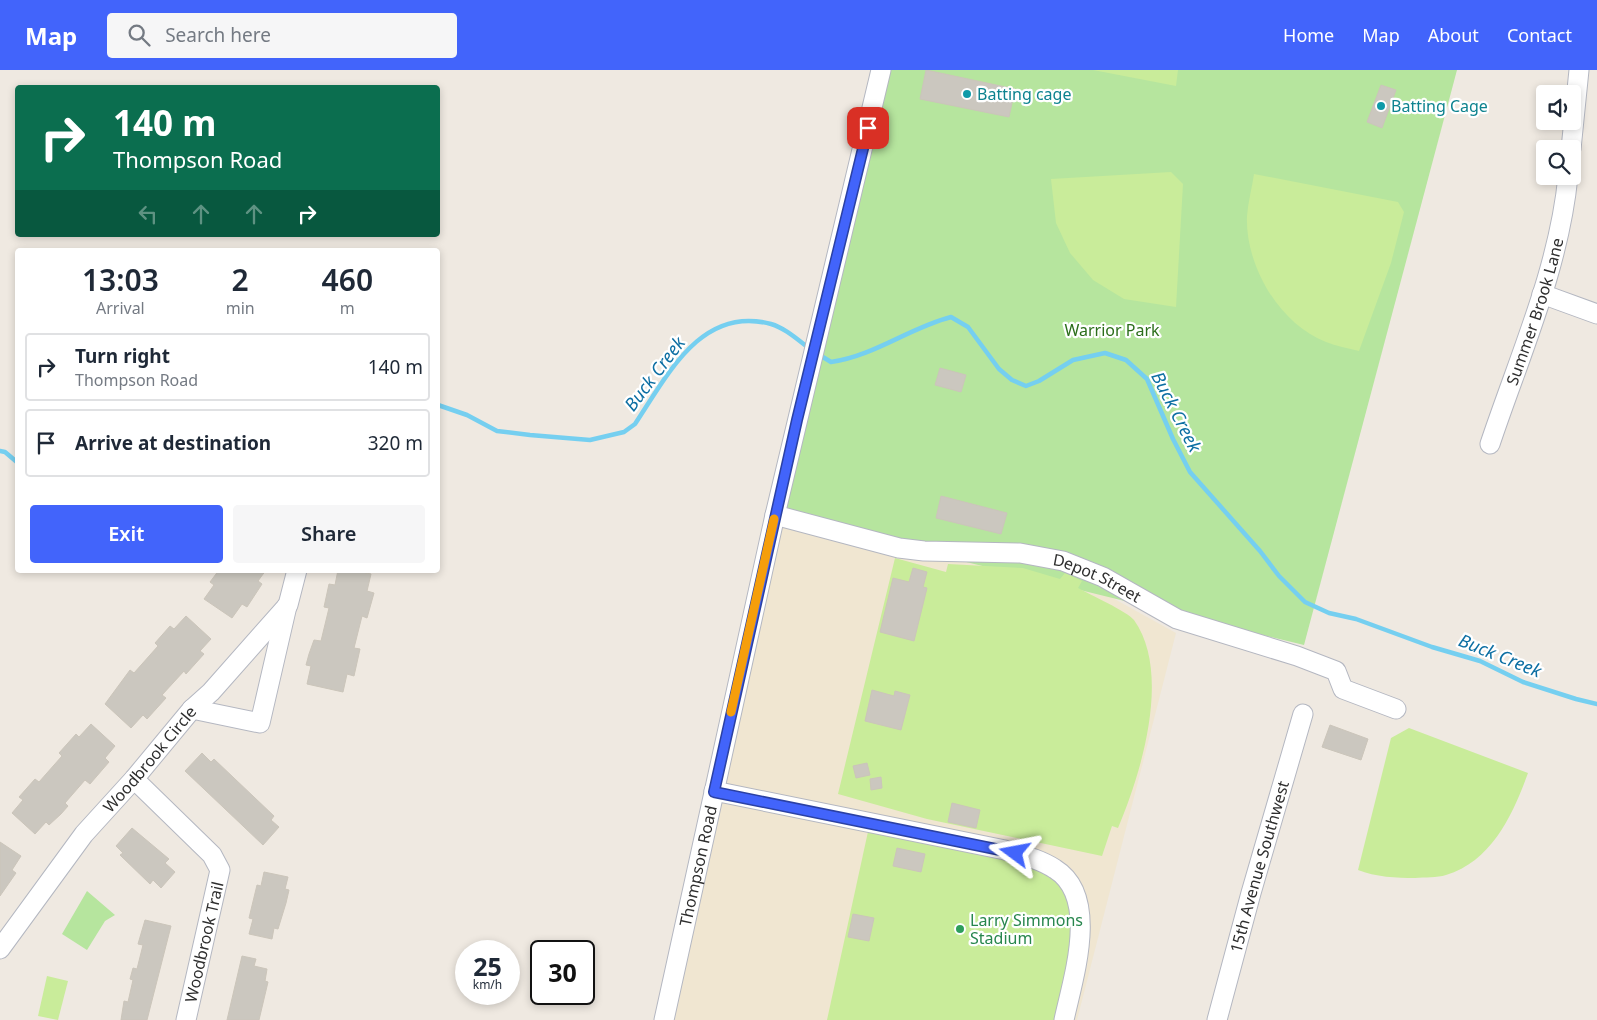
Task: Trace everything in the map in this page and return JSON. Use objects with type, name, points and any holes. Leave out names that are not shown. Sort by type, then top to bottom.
[{"type":"street","name":"Thompson Road","points":[[664,1020],[775,515],[881,70]]},
{"type":"street","points":[[1572,140],[1579,70]]},
{"type":"street","name":"Summer Brook Lane","points":[[1490,444],[1542,294],[1557,244],[1567,185]]},
{"type":"street","points":[[1542,294],[1597,314]]},
{"type":"street","name":"Depot Street","points":[[775,515],[899,548],[924,552],[1020,554],[1063,561],[1103,577],[1177,618],[1287,653],[1336,671],[1343,688],[1396,709]]},
{"type":"street","name":"Woodbrook Circle","points":[[0,949],[59,865],[192,709],[211,692],[288,605],[296,573]]},
{"type":"street","points":[[192,709],[260,723],[288,605]]},
{"type":"street","name":"15th Avenue Southwest","points":[[1217,1020],[1303,714]]},
{"type":"street","name":"Woodbrook Trail","points":[[134,779],[212,854],[220,870],[186,1020]]},
{"type":"street","points":[[714,792],[1005,850],[1042,862],[1057,870],[1073,888],[1080,907],[1078,950],[1064,1020]]},
{"type":"shaded area","points":[[775,515],[1082,581],[1176,633],[1077,1020],[664,1020]]},
{"type":"green space","name":"Warrior Park","points":[[888,70],[1457,70],[1304,645],[775,515]]},
{"type":"green space","points":[[1093,70],[1178,70],[1176,86]]},
{"type":"green space","points":[[1171,172],[1183,184],[1176,307],[1124,299],[1093,280],[1070,253],[1056,223],[1051,179]]},
{"type":"green space","points":[[1254,174],[1398,202],[1404,212],[1391,263],[1359,351],[1326,342],[1309,333],[1294,322],[1268,291],[1252,254],[1248,235],[1247,216]]},
{"type":"green space","points":[[895,558],[946,572],[948,564],[1023,568],[1060,579],[1065,573],[1082,581],[1078,588],[1117,608],[1134,620],[1145,642],[1151,667],[1152,695],[1149,724],[1136,780],[1127,806],[1118,828],[1112,826],[1102,856],[927,819],[838,794]]},
{"type":"green space","points":[[1409,728],[1528,773],[1508,820],[1499,834],[1476,859],[1462,868],[1442,876],[1415,878],[1379,876],[1358,870],[1391,738]]},
{"type":"green space","name":"Larry Simmons Stadium","points":[[869,827],[1031,864],[1055,873],[1072,900],[1074,941],[1056,1020],[827,1020]]},
{"type":"green space","points":[[87,891],[115,915],[105,921],[87,950],[62,934]]},
{"type":"green space","points":[[47,976],[68,981],[58,1020],[38,1016]]},
{"type":"building","name":"Batting cage","points":[[926,70],[1015,89],[1009,117],[920,99]]},
{"type":"building","name":"Batting Cage","points":[[1381,85],[1396,90],[1382,128],[1367,122]]},
{"type":"building","points":[[940,368],[966,375],[961,392],[935,385]]},
{"type":"building","points":[[941,496],[1007,513],[1001,534],[936,518]]},
{"type":"building","points":[[913,568],[927,572],[923,587],[927,588],[914,641],[880,632],[893,578],[909,582]]},
{"type":"building","points":[[217,573],[264,573],[258,581],[262,584],[247,607],[242,604],[232,618],[204,599],[214,585],[210,582]]},
{"type":"building","points":[[337,573],[367,573],[371,574],[367,591],[374,593],[367,618],[362,616],[354,648],[360,649],[354,676],[347,674],[343,692],[307,684],[311,666],[306,665],[309,654],[314,640],[321,641],[329,608],[324,607],[329,584],[335,585]]},
{"type":"building","points":[[186,616],[211,639],[200,651],[204,654],[186,674],[184,671],[162,695],[166,698],[147,719],[143,715],[131,728],[105,704],[130,670],[134,673],[158,646],[155,643],[170,626],[174,629]]},
{"type":"building","points":[[872,690],[894,696],[895,691],[910,695],[901,730],[865,721]]},
{"type":"building","points":[[91,724],[115,746],[105,758],[109,762],[90,784],[85,780],[65,803],[68,806],[61,814],[49,825],[46,822],[35,834],[12,813],[23,800],[19,797],[35,779],[39,782],[62,756],[59,753],[76,734],[79,737]]},
{"type":"building","points":[[1330,725],[1368,739],[1361,760],[1322,747]]},
{"type":"building","points":[[202,753],[211,762],[214,759],[274,816],[271,820],[279,827],[263,845],[185,771]]},
{"type":"building","points":[[867,763],[870,775],[856,778],[853,766]]},
{"type":"building","points":[[881,777],[882,788],[871,790],[870,779]]},
{"type":"building","points":[[952,803],[980,810],[976,828],[948,822]]},
{"type":"building","points":[[132,828],[169,859],[165,863],[175,872],[161,888],[153,880],[150,884],[120,855],[123,853],[116,846]]},
{"type":"building","points":[[0,842],[21,856],[12,870],[16,873],[0,896]]},
{"type":"building","points":[[897,848],[925,854],[921,872],[893,866]]},
{"type":"building","points":[[264,872],[288,877],[285,889],[289,890],[286,903],[278,929],[274,928],[272,939],[249,934],[253,919],[249,918],[257,885],[261,886]]},
{"type":"building","points":[[853,914],[874,918],[869,941],[848,937]]},
{"type":"building","points":[[145,920],[171,926],[147,1020],[121,1020],[124,1001],[128,1002],[133,980],[130,979],[133,968],[137,969],[143,945],[138,944]]},
{"type":"building","points":[[242,956],[256,959],[254,966],[267,969],[265,981],[268,982],[259,1020],[227,1020]]},
{"type":"waterway","name":"Buck Creek","points":[[818,354],[831,362],[847,359],[951,317],[968,327],[999,369],[1012,380],[1026,386],[1039,381],[1073,360],[1105,353],[1126,360],[1147,379],[1173,439],[1190,472],[1260,551],[1279,576],[1305,602],[1329,613],[1356,619],[1432,647],[1480,661],[1523,682],[1597,704]]},
{"type":"waterway","name":"Buck Creek","points":[[440,406],[467,415],[497,431],[590,440],[624,432],[635,424],[660,385],[689,349],[706,335],[725,325],[746,321],[771,324],[786,331],[810,349]]},
{"type":"waterway","name":"Buck Creek","points":[[0,451],[5,452],[15,460]]},
{"type":"slow traffic","points":[[731,712],[774,519]]},
{"type":"place","name":"Batting cage","points":[[967,94]]},
{"type":"place","name":"Batting Cage","points":[[1381,106]]},
{"type":"place","name":"Larry Simmons Stadium","points":[[960,929]]},
{"type":"route","points":[[868,128],[797,420],[714,792],[1015,853]]}]
